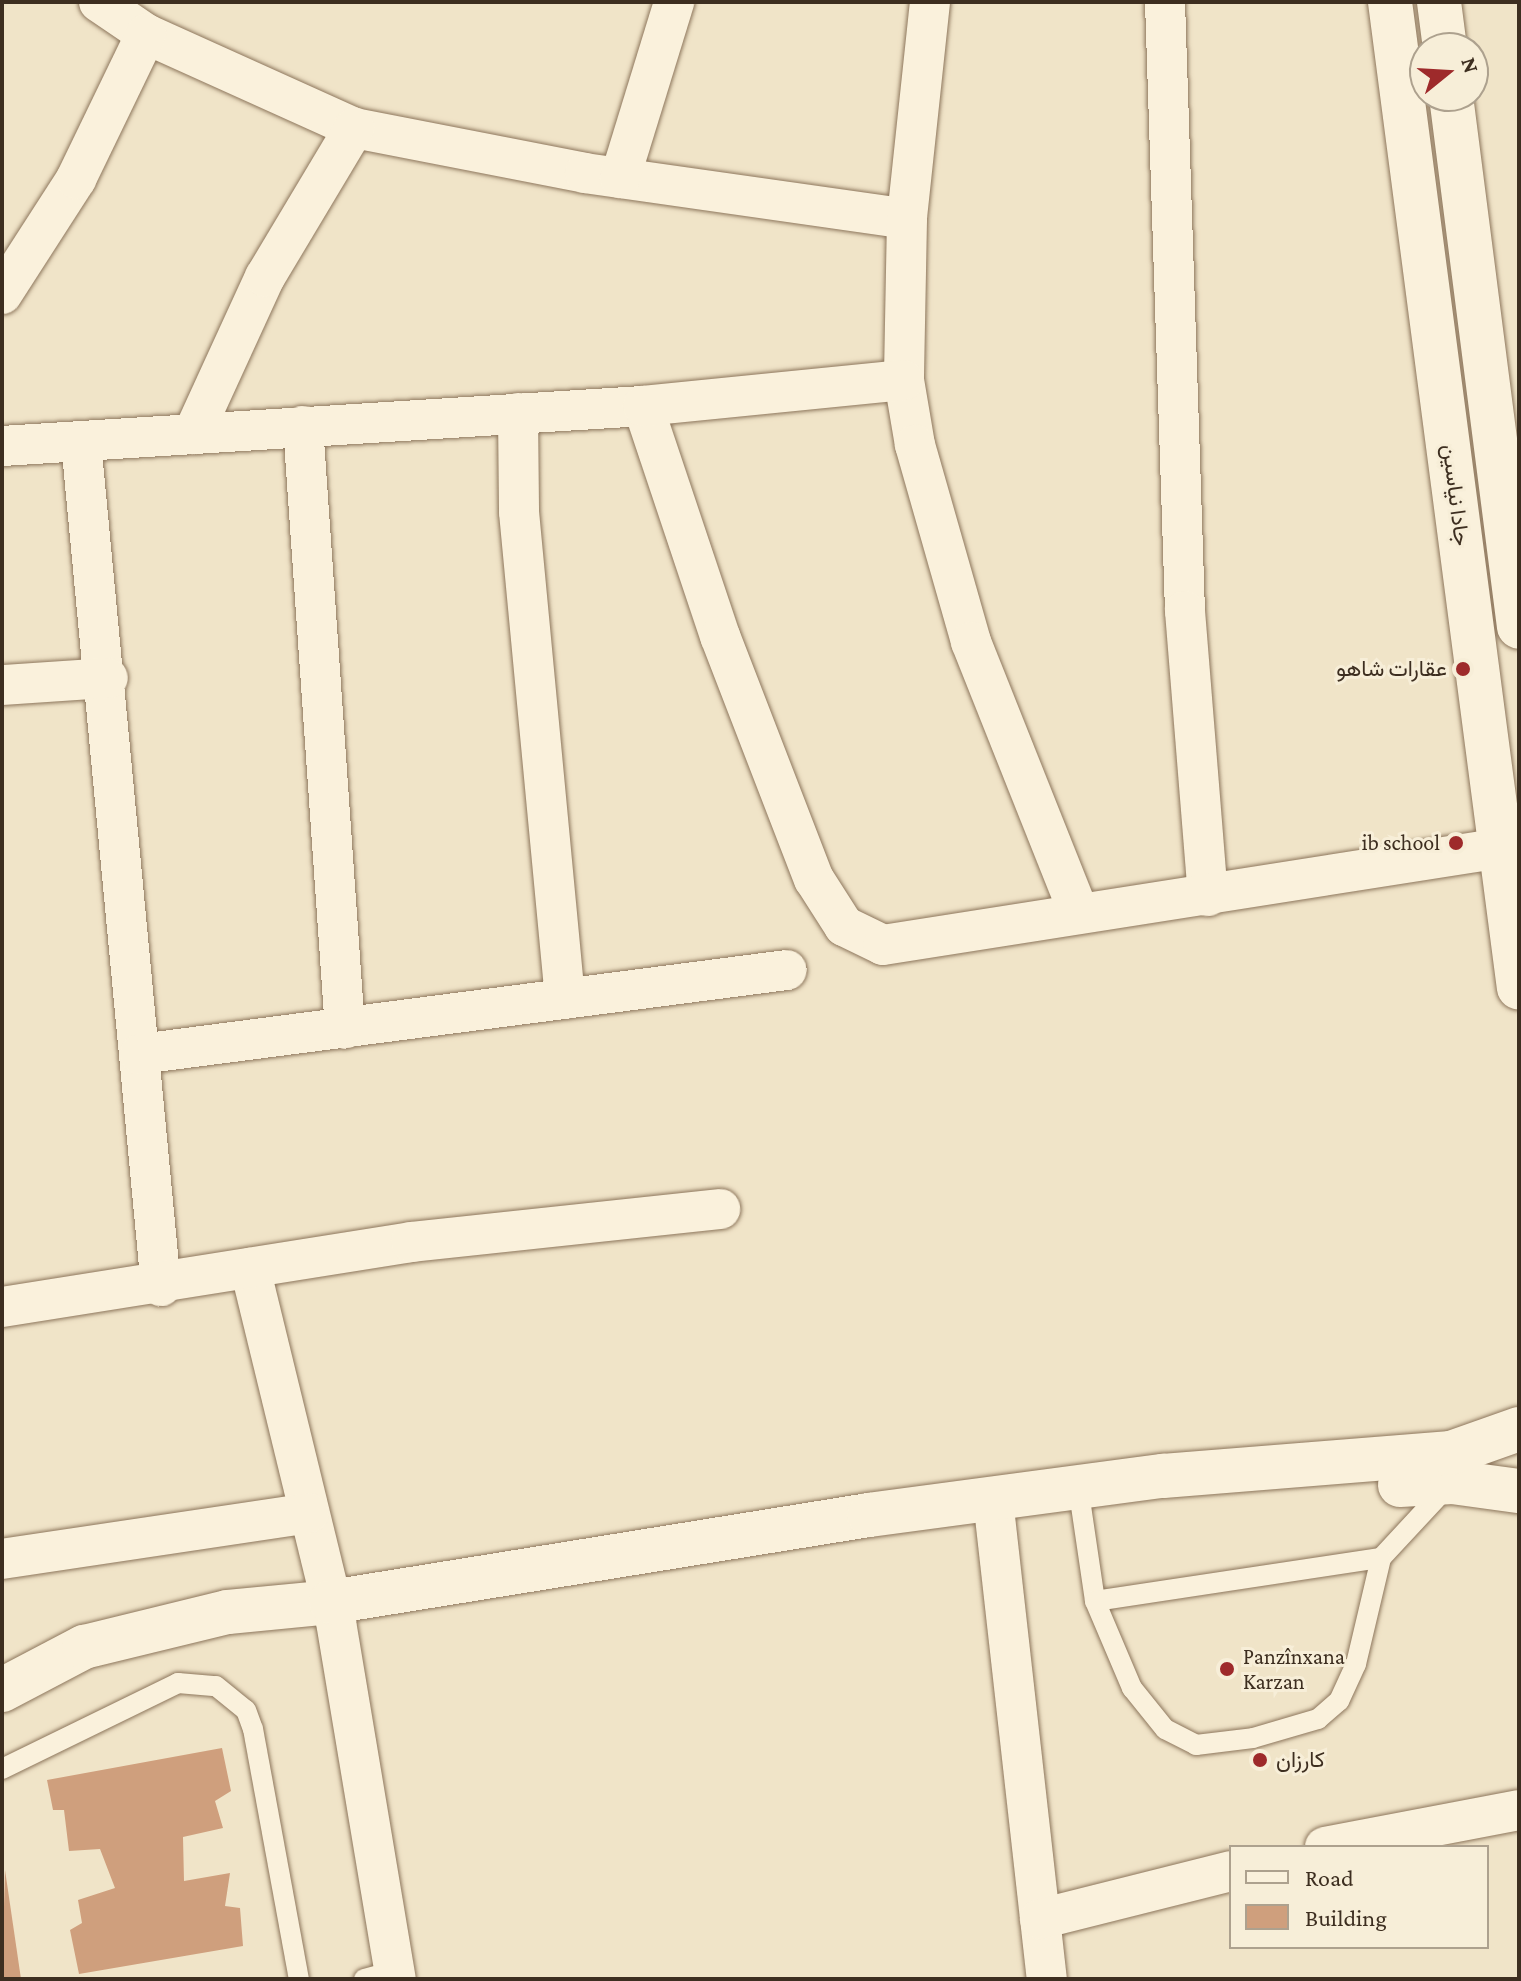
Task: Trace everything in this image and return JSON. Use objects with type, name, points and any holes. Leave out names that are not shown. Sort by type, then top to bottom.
[{"type":"street","points":[[99,2],[146,34],[354,128],[620,178],[907,219]]},
{"type":"street","points":[[620,178],[674,2]]},
{"type":"street","points":[[930,2],[907,219],[904,380],[915,445],[971,642],[1079,913]]},
{"type":"street","points":[[1165,2],[1185,611],[1208,896]]},
{"type":"street","name":"جادا نیاسین","points":[[1390,2],[1518,975]]},
{"type":"street","points":[[1439,2],[1443,32]]},
{"type":"street","points":[[2,294],[76,179],[146,34]]},
{"type":"street","name":"جادا نیاسین","points":[[1453,112],[1509,481],[1519,627]]},
{"type":"street","points":[[193,434],[265,277],[354,128]]},
{"type":"street","points":[[2,446],[643,406],[904,380]]},
{"type":"street","points":[[643,406],[720,636],[814,879],[844,926],[883,945],[1501,848]]},
{"type":"street","points":[[518,413],[519,512],[565,999]]},
{"type":"street","points":[[303,426],[345,1029]]},
{"type":"street","points":[[81,442],[108,678],[161,1286]]},
{"type":"street","points":[[2,685],[108,678]]},
{"type":"street","points":[[140,1054],[787,970]]},
{"type":"street","points":[[2,1307],[161,1286],[411,1242],[720,1209]]},
{"type":"street","points":[[250,1268],[334,1612],[385,1976]]},
{"type":"street","points":[[2,1721],[110,1665],[168,1647],[334,1612],[884,1513],[1163,1476],[1451,1453],[1515,1436]]},
{"type":"street","points":[[2,1690],[84,1647],[142,1630],[228,1612],[334,1612],[1081,1506],[1452,1482],[1516,1488]]},
{"type":"street","points":[[2,1559],[309,1513]]},
{"type":"street","points":[[995,1517],[1047,1979]]},
{"type":"street","points":[[1335,1845],[1519,1810]]},
{"type":"street","points":[[1040,1919],[1229,1872]]},
{"type":"lane","points":[[1081,1506],[1095,1601],[1132,1688],[1165,1729],[1196,1745],[1253,1738],[1318,1719],[1339,1701],[1356,1664],[1381,1558],[1452,1482]]},
{"type":"lane","points":[[1095,1601],[1381,1558]]},
{"type":"lane","points":[[2,1769],[178,1683],[216,1686],[246,1710],[253,1729],[299,1979]]},
{"type":"building","points":[[222,1748],[231,1791],[215,1801],[223,1828],[183,1837],[184,1881],[230,1873],[225,1906],[240,1908],[243,1946],[79,1974],[70,1930],[82,1923],[78,1900],[115,1888],[100,1849],[69,1851],[64,1810],[53,1810],[47,1780]]},
{"type":"building","points":[[5,1870],[21,1979],[2,1979]]},
{"type":"place","name":"عقارات شاهو","points":[[1463,669]]},
{"type":"place","name":"ib school","points":[[1456,843]]},
{"type":"place","name":"Panzînxana Karzan","points":[[1227,1669]]},
{"type":"place","name":"كارزان","points":[[1260,1760]]}]
